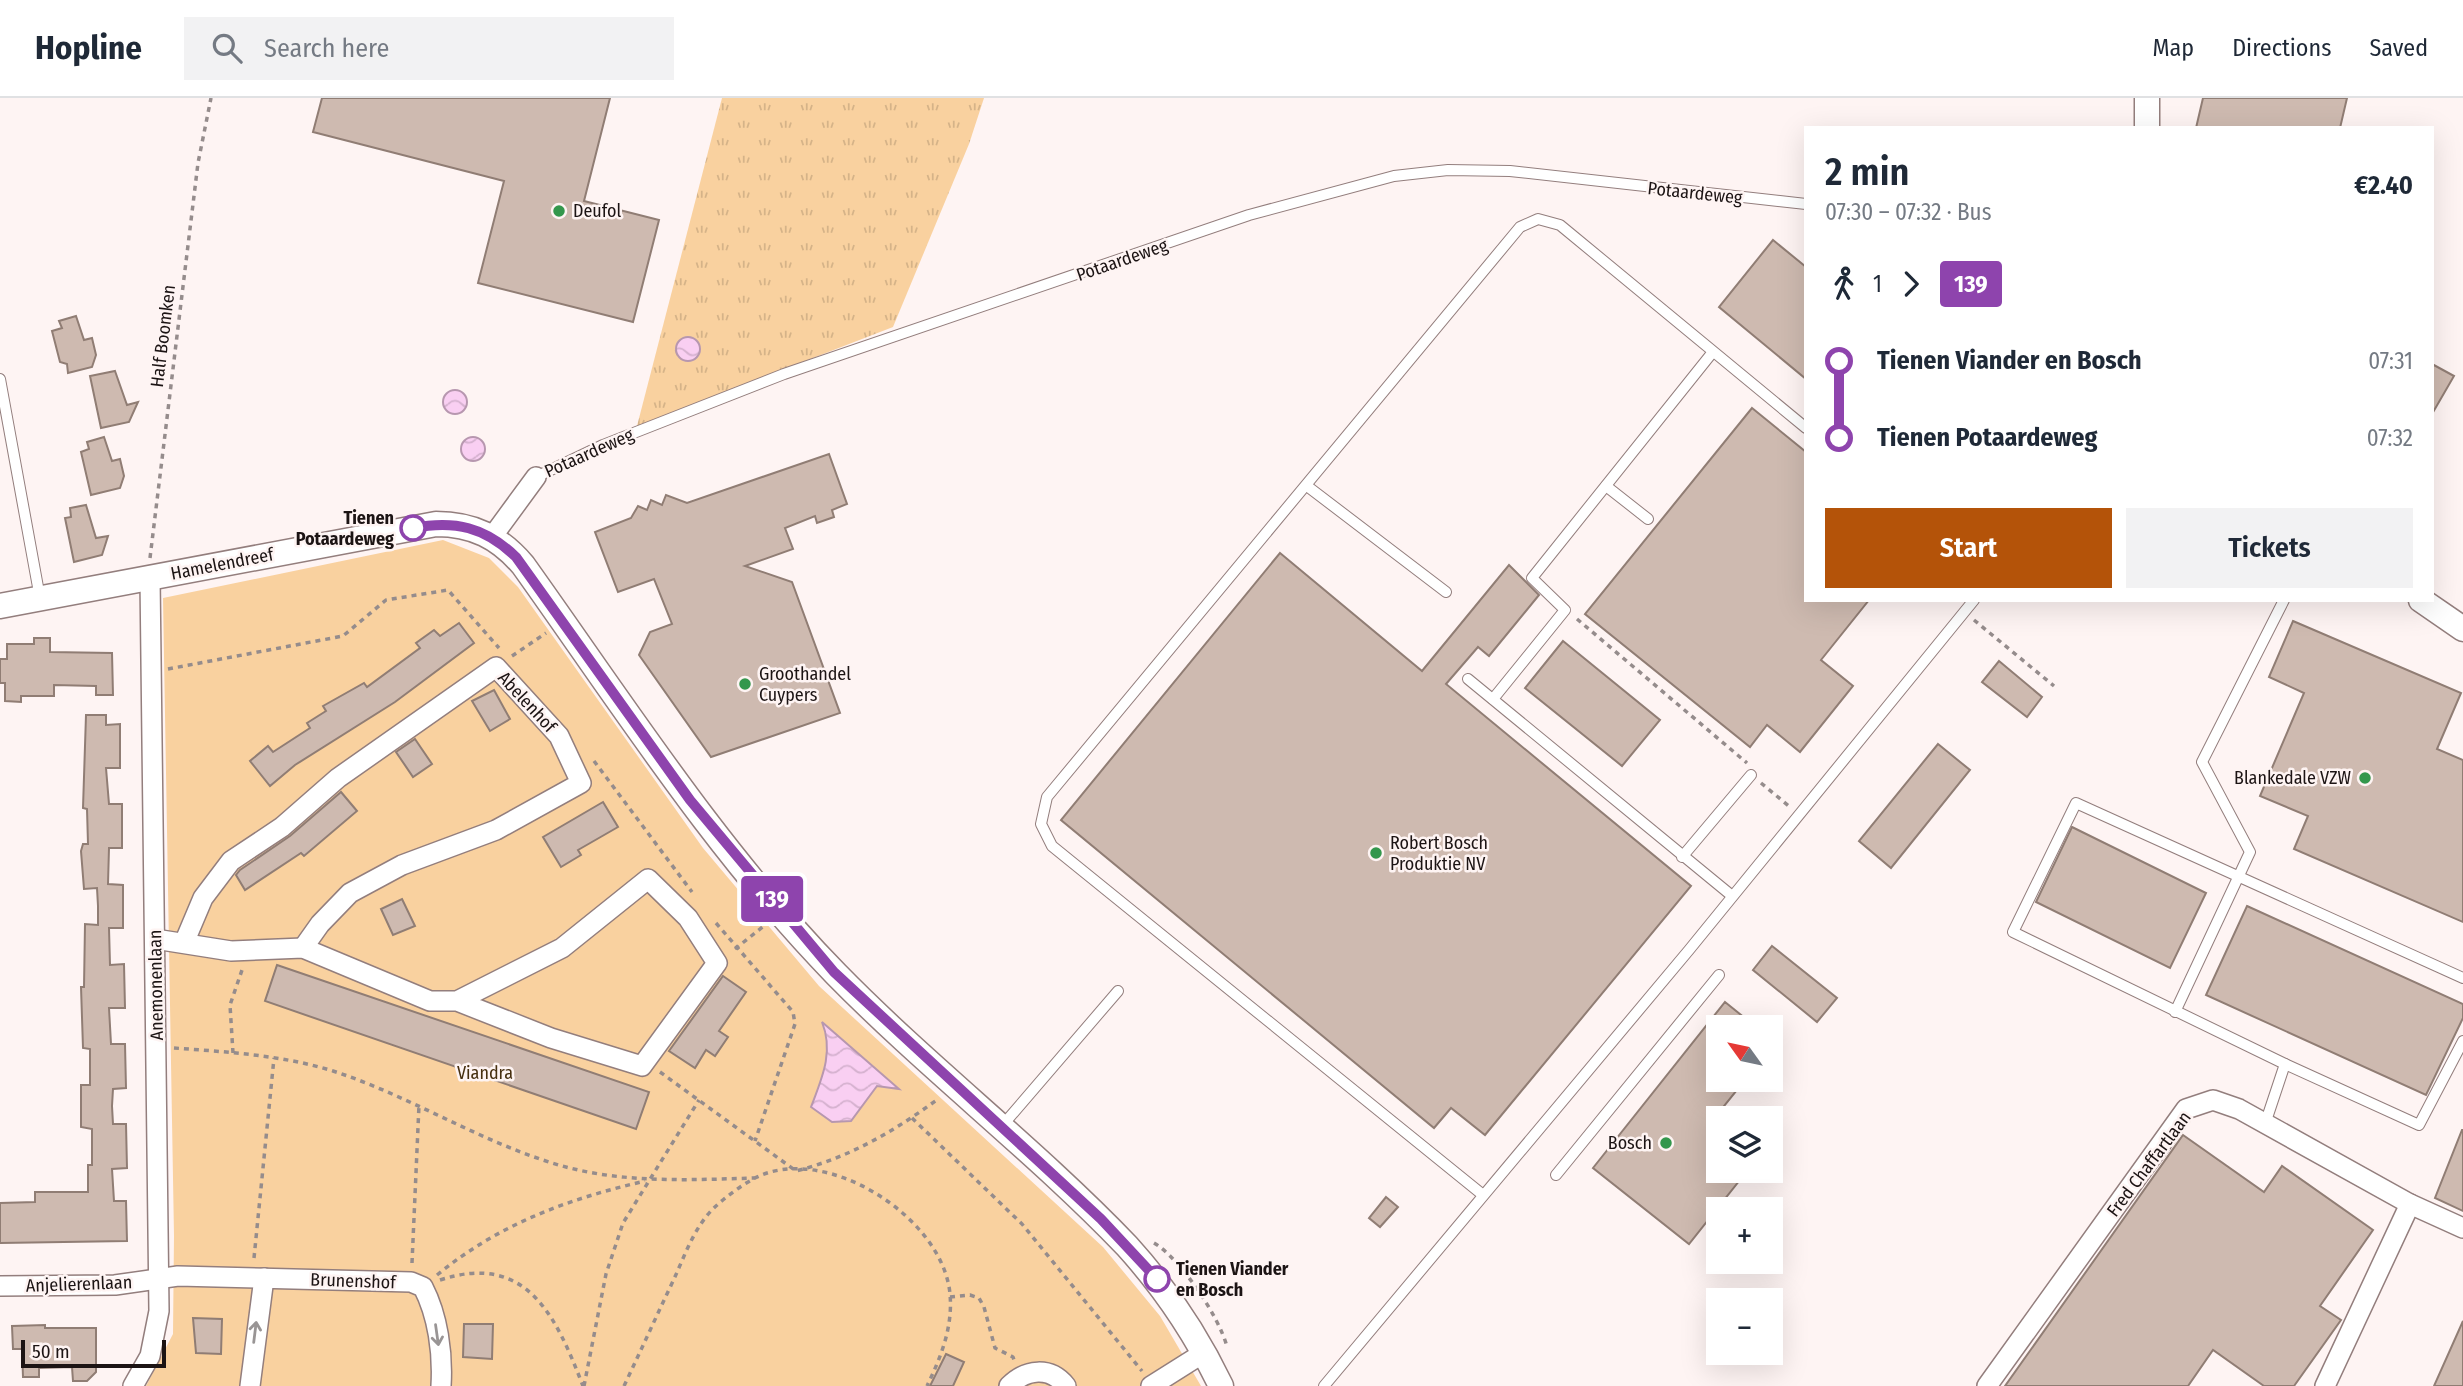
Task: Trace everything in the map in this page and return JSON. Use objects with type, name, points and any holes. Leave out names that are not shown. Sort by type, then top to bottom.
[{"type":"street","points":[[2147,98],[2147,126]]},
{"type":"street","name":"Potaardeweg","points":[[492,537],[536,477]]},
{"type":"street","name":"Hamelendreef","points":[[0,606],[436,524],[469,527],[492,537],[523,565],[690,800],[782,912],[843,981],[1127,1246],[1159,1282],[1205,1352],[1221,1386]]},
{"type":"street","name":"Anemonenlaan","points":[[134,1386],[150,1356],[156,1335],[158,1046],[150,578]]},
{"type":"street","points":[[2424,602],[2463,629]]},
{"type":"street","name":"Abelenhof","points":[[184,943],[203,898],[231,861],[282,827],[338,778],[496,667],[559,736],[582,783],[496,830],[402,865],[350,893],[320,924],[303,947]]},
{"type":"street","points":[[155,939],[231,951],[303,947],[430,1001],[457,1001],[551,1038],[642,1066],[717,963],[688,918],[648,879],[562,948],[457,1001]]},
{"type":"street","name":"Fred Chaffartlaan","points":[[1987,1386],[2186,1109],[2213,1100],[2239,1109],[2410,1204],[2463,1227]]},
{"type":"street","points":[[2325,1386],[2410,1204]]},
{"type":"street","name":"Brunenshof","points":[[157,1281],[178,1276],[417,1284]]},
{"type":"street","points":[[250,1386],[258,1278]]},
{"type":"street","name":"Anjelierenlaan","points":[[0,1286],[115,1285],[157,1281]]},
{"type":"street","points":[[417,1284],[432,1305],[438,1334],[441,1386]]},
{"type":"street","points":[[1152,1385],[1205,1352]]},
{"type":"street","points":[[1014,1381],[1034,1372],[1049,1372],[1066,1386]]},
{"type":"lane","name":"Potaardeweg","points":[[536,477],[603,445],[784,374],[1249,215],[1394,176],[1448,170],[1510,171],[1804,204]]},
{"type":"lane","points":[[1483,1195],[1052,846],[1041,824],[1047,797],[1520,227],[1538,219],[1560,225],[1804,426]]},
{"type":"lane","points":[[1493,699],[1565,610],[1532,578],[1712,353]]},
{"type":"lane","points":[[0,379],[40,598]]},
{"type":"lane","points":[[1307,486],[1446,592]]},
{"type":"lane","points":[[1606,486],[1648,519]]},
{"type":"lane","points":[[1324,1386],[1799,816],[1972,602]]},
{"type":"lane","points":[[2175,1012],[2250,852],[2202,762],[2283,602]]},
{"type":"lane","points":[[1468,679],[1731,895]]},
{"type":"lane","points":[[1682,857],[1751,775]]},
{"type":"lane","points":[[2463,978],[2077,803],[2013,932],[2175,1012],[2419,1125],[2463,1041]]},
{"type":"lane","points":[[1556,1175],[1719,975]]},
{"type":"lane","points":[[1001,1127],[1118,991]]},
{"type":"lane","points":[[2265,1124],[2285,1063]]},
{"type":"path","name":"Half Boomken","points":[[150,578],[196,177],[211,98]]},
{"type":"path","points":[[1565,610],[1745,760],[1751,775],[1799,816]]},
{"type":"path","points":[[1964,612],[2054,686]]},
{"type":"path","points":[[517,652],[537,639]]},
{"type":"path","points":[[741,944],[761,928]]},
{"type":"path","points":[[233,1053],[230,1005],[249,950]]},
{"type":"path","points":[[158,1046],[274,1058],[331,1070],[419,1105],[480,1135],[550,1163],[647,1181]]},
{"type":"path","points":[[258,1278],[274,1058]]},
{"type":"path","points":[[642,1066],[660,1072],[796,1171],[838,1177],[890,1201],[912,1219],[930,1240],[943,1264],[950,1297],[948,1328],[942,1355],[928,1386]]},
{"type":"path","points":[[417,1284],[501,1230],[585,1195],[647,1181],[755,1178],[832,1161],[878,1140],[942,1095]]},
{"type":"path","points":[[584,1386],[606,1274],[623,1223],[699,1099]]},
{"type":"path","points":[[417,1284],[419,1105]]},
{"type":"path","points":[[911,1118],[1022,1224],[1081,1292],[1152,1385]]},
{"type":"path","points":[[624,1386],[700,1225],[714,1207],[755,1178]]},
{"type":"path","points":[[417,1284],[457,1275],[502,1276],[520,1285],[538,1297],[554,1321],[584,1386]]},
{"type":"path","points":[[950,1297],[970,1295],[979,1298],[995,1348],[1013,1357],[1014,1381]]},
{"type":"green space","points":[[722,98],[984,98],[969,144],[893,327],[637,426]]},
{"type":"green space","name":"Viandra","points":[[443,540],[489,558],[518,587],[703,848],[819,986],[1103,1247],[1160,1316],[1201,1386],[146,1386],[173,1334],[174,1236],[163,598]]},
{"type":"water","points":[[688,337],[697,340],[700,349],[697,358],[688,361],[679,358],[676,349],[679,340]]},
{"type":"water","points":[[450,390],[460,390],[467,397],[467,407],[460,414],[450,414],[443,407],[443,397]]},
{"type":"water","points":[[473,437],[482,440],[485,449],[482,458],[473,461],[464,458],[461,449],[464,440]]},
{"type":"water","points":[[822,1022],[899,1089],[877,1086],[851,1121],[832,1122],[811,1107],[827,1054]]},
{"type":"building","name":"Deufol","points":[[322,98],[610,98],[584,201],[659,220],[633,322],[478,283],[504,181],[313,132]]},
{"type":"building","points":[[2203,98],[2347,98],[2340,126],[2196,126]]},
{"type":"building","points":[[1773,240],[1804,265],[1804,377],[1719,307]]},
{"type":"building","points":[[76,316],[84,340],[92,338],[96,355],[92,367],[68,373],[67,364],[60,362],[52,331],[62,328],[59,321]]},
{"type":"building","points":[[2434,365],[2454,376],[2434,411]]},
{"type":"building","points":[[115,371],[127,405],[138,402],[129,422],[101,428],[90,376]]},
{"type":"building","points":[[1752,408],[1804,450],[1804,602],[1867,602],[1821,660],[1853,686],[1800,752],[1767,725],[1750,747],[1585,614]]},
{"type":"building","points":[[104,437],[112,461],[120,459],[124,476],[120,488],[91,495],[81,452],[89,449],[87,442]]},
{"type":"building","points":[[829,454],[847,504],[832,510],[834,517],[817,523],[815,516],[785,528],[793,549],[745,566],[792,582],[840,713],[711,757],[639,655],[650,632],[672,624],[654,579],[618,592],[595,532],[631,518],[638,506],[647,510],[651,500],[662,505],[666,495],[687,503]]},
{"type":"building","points":[[86,505],[96,538],[108,536],[102,555],[74,562],[65,518],[71,517],[70,508]]},
{"type":"building","name":"Robert Bosch Produktie NV","points":[[1280,553],[1422,671],[1509,565],[1539,595],[1489,656],[1478,647],[1446,684],[1691,886],[1485,1135],[1451,1108],[1434,1128],[1061,820]]},
{"type":"building","name":"Blankedale VZW","points":[[2293,621],[2461,693],[2437,749],[2463,760],[2463,922],[2294,849],[2308,816],[2260,796],[2304,693],[2269,677]]},
{"type":"building","points":[[459,623],[474,643],[395,702],[295,765],[270,786],[250,761],[268,746],[273,752],[310,728],[307,723],[326,711],[323,706],[364,683],[367,687],[420,648],[416,643],[434,630],[440,636]]},
{"type":"building","points":[[34,638],[50,638],[50,652],[112,653],[113,695],[96,695],[96,686],[54,685],[54,696],[21,696],[21,702],[5,701],[5,683],[0,683],[0,659],[7,659],[7,644],[34,644]]},
{"type":"building","points":[[1563,641],[1660,720],[1622,766],[1525,688]]},
{"type":"building","points":[[1999,661],[2042,697],[2027,717],[1982,682]]},
{"type":"building","points":[[494,690],[510,719],[490,731],[472,701]]},
{"type":"building","points":[[86,715],[106,715],[106,725],[120,724],[120,768],[106,768],[109,804],[122,804],[122,848],[109,848],[108,884],[123,885],[123,928],[109,928],[110,965],[124,964],[125,1008],[109,1008],[111,1044],[125,1044],[126,1088],[113,1089],[112,1106],[113,1124],[126,1124],[127,1168],[112,1169],[114,1201],[126,1201],[127,1241],[0,1243],[0,1203],[35,1202],[35,1192],[88,1192],[88,1165],[92,1165],[92,1129],[81,1127],[81,1085],[90,1085],[90,1049],[83,1048],[81,987],[84,987],[85,924],[98,925],[98,906],[97,888],[84,889],[81,851],[83,844],[88,844],[87,809],[83,808]]},
{"type":"building","points":[[415,739],[432,764],[413,777],[396,752]]},
{"type":"building","points":[[1938,744],[1970,770],[1891,868],[1859,841]]},
{"type":"building","points":[[341,792],[357,811],[304,856],[301,853],[245,890],[236,875],[240,870],[290,836]]},
{"type":"building","points":[[603,802],[618,827],[578,850],[581,855],[561,867],[543,837]]},
{"type":"building","points":[[2072,827],[2206,893],[2170,968],[2036,902]]},
{"type":"building","points":[[402,899],[415,926],[393,935],[381,909]]},
{"type":"building","points":[[2247,906],[2463,1004],[2463,1018],[2426,1095],[2206,995]]},
{"type":"building","points":[[1772,946],[1837,998],[1817,1022],[1753,970]]},
{"type":"building","points":[[277,965],[649,1092],[636,1129],[265,1001]]},
{"type":"building","points":[[723,976],[746,992],[719,1031],[728,1037],[715,1056],[706,1050],[695,1068],[669,1051]]},
{"type":"building","name":"Bosch","points":[[1725,1002],[1741,1015],[1715,1015]]},
{"type":"building","name":"Bosch","points":[[1706,1026],[1706,1092],[1735,1092],[1724,1106],[1706,1106],[1706,1183],[1737,1183],[1726,1197],[1706,1197],[1706,1223],[1689,1244],[1593,1168]]},
{"type":"building","points":[[2463,1130],[2463,1211],[2435,1198]]},
{"type":"building","points":[[2183,1135],[2264,1192],[2282,1166],[2373,1230],[2320,1306],[2341,1320],[2294,1386],[2264,1386],[2213,1350],[2188,1386],[2005,1386]]},
{"type":"building","points":[[1386,1197],[1398,1207],[1380,1227],[1369,1218]]},
{"type":"building","points":[[193,1318],[222,1319],[221,1354],[196,1353]]},
{"type":"building","points":[[2463,1321],[2463,1386],[2434,1386]]},
{"type":"building","points":[[464,1324],[493,1324],[492,1359],[463,1357]]},
{"type":"building","points":[[45,1325],[45,1328],[96,1328],[96,1372],[87,1381],[73,1381],[72,1367],[39,1368],[39,1377],[23,1377],[22,1349],[13,1349],[12,1326]]},
{"type":"building","points":[[946,1354],[964,1362],[953,1386],[930,1386]]},
{"type":"bus line","name":"139","points":[[413,528],[436,524],[469,527],[492,537],[516,557],[690,800],[834,972],[1101,1219],[1157,1279]]},
{"type":"place","name":"Deufol","points":[[559,211]]},
{"type":"place","name":"Tienen Potaardeweg","points":[[413,528]]},
{"type":"place","name":"Groothandel Cuypers","points":[[745,684]]},
{"type":"place","name":"Blankedale VZW","points":[[2365,778]]},
{"type":"place","name":"Robert Bosch Produktie NV","points":[[1376,853]]},
{"type":"place","name":"Bosch","points":[[1666,1143]]},
{"type":"place","name":"Tienen Viander en Bosch","points":[[1157,1279]]}]
